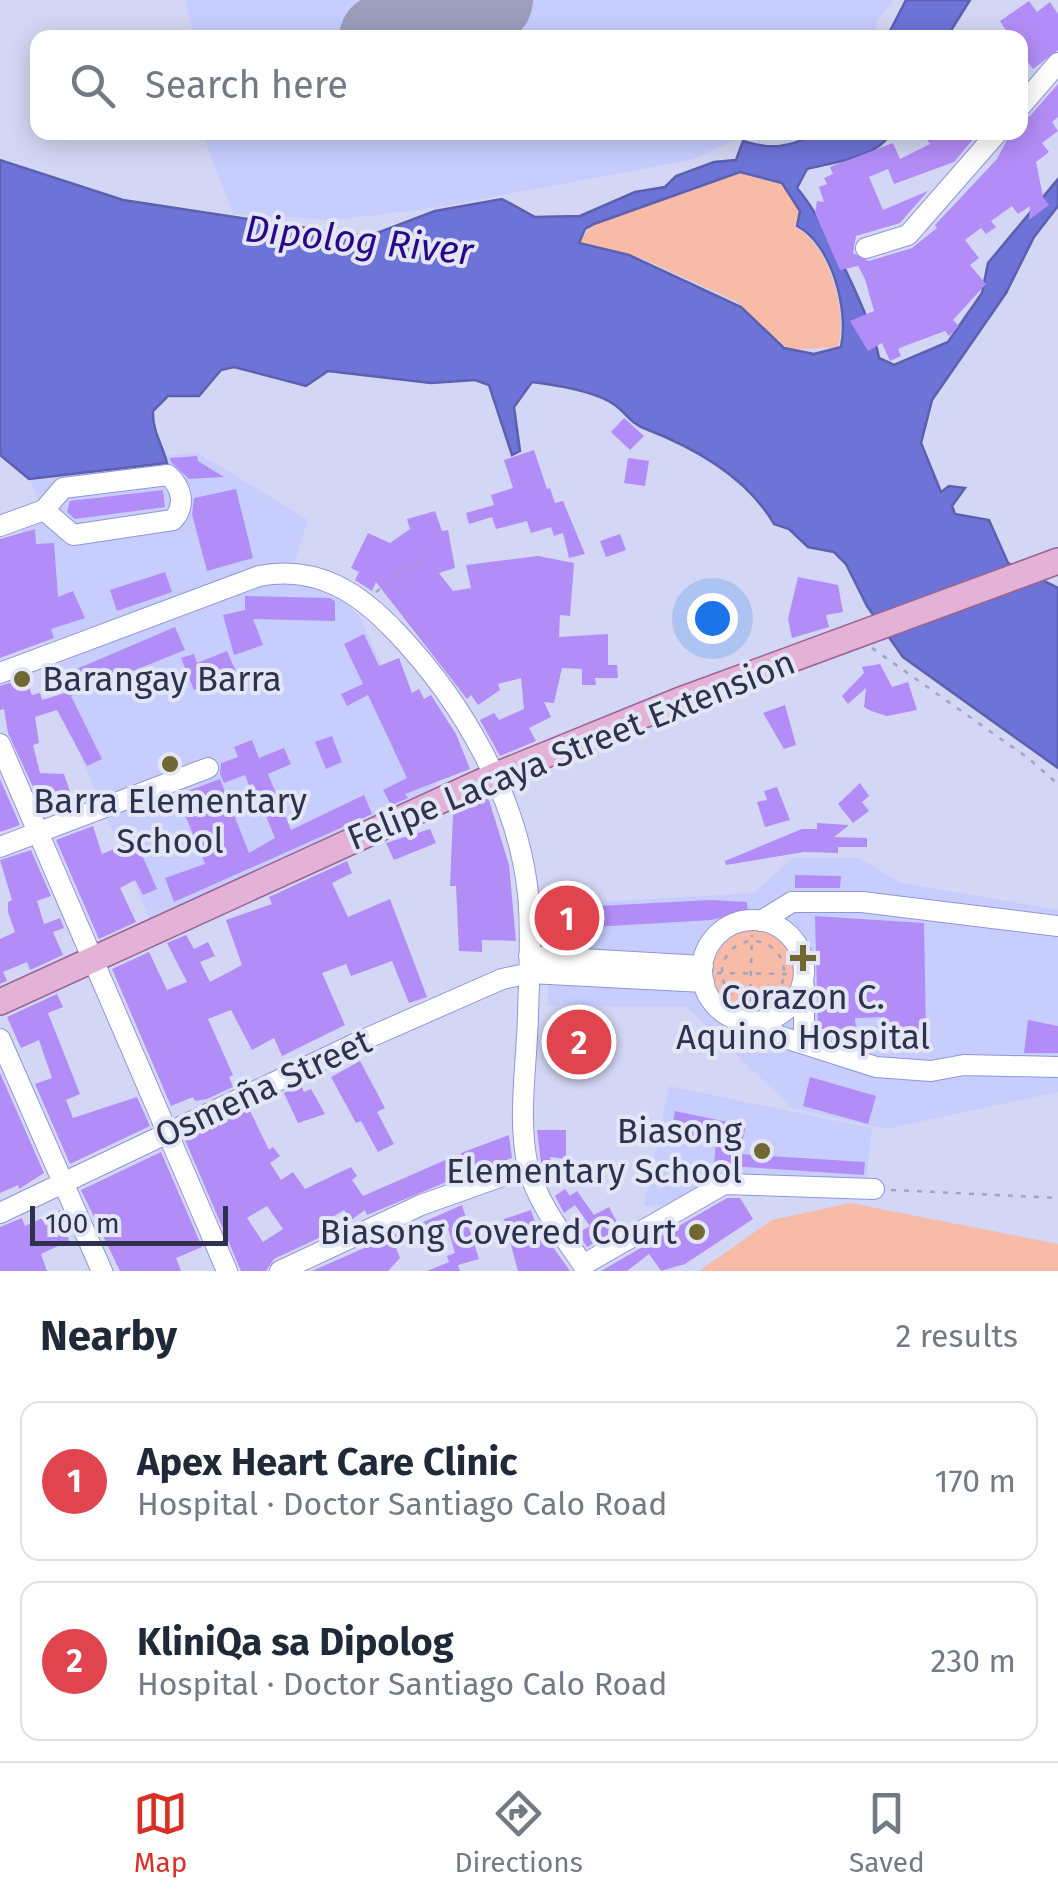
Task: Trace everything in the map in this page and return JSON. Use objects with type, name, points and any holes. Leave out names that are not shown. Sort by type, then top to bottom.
[{"type":"main road","name":"Felipe Lacaya Street Extension","points":[[0,1002],[494,776],[678,701],[1051,564]]},
{"type":"street","points":[[1028,98],[1058,63]]},
{"type":"street","points":[[866,248],[891,244],[908,235],[991,140]]},
{"type":"street","points":[[0,526],[44,510],[63,488],[168,475],[178,487],[181,500],[174,520],[81,535],[63,530],[44,510]]},
{"type":"street","points":[[0,672],[259,576],[311,574],[339,585],[363,602],[436,677],[494,776],[524,868],[533,951],[524,1122],[528,1168],[539,1196],[584,1266],[724,1184],[874,1189]]},
{"type":"street","points":[[0,744],[227,1271]]},
{"type":"street","points":[[0,846],[208,768]]},
{"type":"street","points":[[802,901],[797,972],[785,1012],[724,1012],[709,964],[731,925],[757,924],[788,934],[797,972],[804,1044]]},
{"type":"street","points":[[757,924],[784,905],[802,901],[862,902],[1058,926]]},
{"type":"street","name":"Osmeña Street","points":[[0,1213],[361,1040],[502,979],[533,951],[709,964]]},
{"type":"street","points":[[752,1013],[779,1036],[876,1067],[931,1071],[964,1065],[1058,1066]]},
{"type":"street","points":[[0,1039],[102,1271]]},
{"type":"street","points":[[280,1271],[421,1205],[528,1168]]},
{"type":"path","points":[[363,602],[421,560]]},
{"type":"path","points":[[872,631],[880,658],[1028,758],[1058,784]]},
{"type":"path","points":[[752,1013],[750,974],[757,924]]},
{"type":"path","points":[[757,924],[785,942],[794,955],[797,972],[792,991],[779,1006],[752,1013],[723,1001],[709,964],[720,944],[737,931],[757,924]]},
{"type":"path","points":[[709,964],[752,941],[775,950],[797,972]]},
{"type":"path","points":[[709,964],[750,974],[797,972]]},
{"type":"path","points":[[709,964],[752,1013]]},
{"type":"path","points":[[752,1013],[797,972]]},
{"type":"path","points":[[874,1189],[1058,1198]]},
{"type":"shaded area","points":[[185,0],[894,0],[876,21],[877,30],[192,30]]},
{"type":"shaded area","points":[[205,140],[735,140],[691,160],[433,208],[335,220],[233,214]]},
{"type":"shaded area","points":[[740,173],[778,182],[798,201],[800,213],[795,227],[817,248],[838,298],[838,347],[792,350],[770,336],[737,302],[643,259],[579,243],[591,226]]},
{"type":"shaded area","points":[[198,453],[308,520],[293,567],[257,572],[34,646],[21,525],[45,516],[29,479],[166,463],[167,455]]},
{"type":"shaded area","points":[[275,581],[296,581],[336,594],[360,617],[439,790],[152,925],[44,670],[244,589]]},
{"type":"shaded area","name":"Corazon C. Aquino Hospital","points":[[793,858],[859,858],[901,883],[1058,910],[1058,1092],[885,1129],[792,1108],[687,1007],[548,1006],[548,905],[753,893]]},
{"type":"shaded area","points":[[746,930],[762,930],[788,948],[795,971],[792,987],[783,1000],[762,1012],[746,1012],[720,994],[713,979],[713,963],[731,937]]},
{"type":"shaded area","name":"Biasong Elementary School","points":[[669,1086],[872,1128],[866,1184],[727,1175],[673,1205],[644,1206]]},
{"type":"shaded area","points":[[850,1203],[1058,1244],[1058,1271],[699,1271],[772,1220]]},
{"type":"water","points":[[906,0],[970,0],[951,30],[891,30]]},
{"type":"water","name":"Dipolog River","points":[[800,140],[885,140],[865,154],[807,169],[797,188],[845,269],[879,358],[894,365],[948,342],[982,293],[988,263],[1058,179],[1058,206],[1034,237],[1006,293],[932,400],[921,443],[941,492],[949,486],[965,488],[952,506],[955,514],[989,520],[1008,563],[1058,588],[1058,768],[903,657],[867,606],[846,564],[834,552],[808,547],[789,529],[774,524],[750,492],[718,466],[641,427],[615,405],[587,392],[532,382],[514,407],[520,451],[512,455],[489,385],[475,380],[431,383],[328,371],[306,386],[234,367],[221,370],[199,396],[168,396],[153,411],[167,463],[29,479],[0,455],[0,160],[123,200],[353,235],[377,233],[435,211],[502,199],[535,217],[580,216],[635,192],[665,187],[676,176],[714,162],[736,160],[743,141],[762,146]],"holes":[[[740,172],[782,183],[800,211],[797,226],[820,247],[828,262],[842,315],[841,347],[814,354],[784,348],[741,307],[629,255],[579,243],[585,229],[594,224]]]},
{"type":"building","points":[[1029,1],[1037,12],[1050,2],[1058,14],[1058,50],[1033,69],[1028,62],[1028,30],[1006,30],[1000,21]]},
{"type":"building","points":[[1058,84],[1058,117],[1052,122],[1058,131],[1042,143],[1049,152],[1036,162],[1043,197],[1049,205],[1029,220],[1030,206],[1018,214],[1012,206],[991,221],[996,227],[986,234],[981,228],[965,240],[979,258],[970,265],[986,284],[953,320],[959,326],[949,336],[945,331],[902,347],[898,349],[901,356],[890,361],[882,343],[868,351],[850,321],[874,311],[865,279],[858,266],[840,270],[815,213],[817,201],[824,202],[819,187],[827,184],[824,178],[833,174],[830,167],[893,143],[900,159],[930,144],[927,140],[972,140],[954,162],[894,184],[888,169],[869,177],[883,210],[928,191],[900,223],[856,236],[853,253],[869,261],[912,248],[937,228],[935,225],[997,159],[1007,140],[1028,140],[1030,116]]},
{"type":"building","points":[[624,418],[644,436],[630,450],[611,432]]},
{"type":"building","points":[[534,450],[547,489],[550,488],[555,503],[563,501],[585,554],[569,558],[563,533],[554,536],[551,527],[531,533],[527,521],[496,529],[492,517],[469,524],[466,513],[494,505],[491,495],[513,488],[504,460]]},
{"type":"building","points":[[197,456],[198,461],[224,477],[189,479],[170,458]]},
{"type":"building","points":[[628,458],[649,461],[645,486],[624,483]]},
{"type":"building","points":[[236,489],[253,558],[207,571],[192,514],[194,498]]},
{"type":"building","points":[[163,490],[165,507],[75,519],[67,512],[70,501]]},
{"type":"building","points":[[435,511],[442,531],[448,530],[455,568],[439,573],[453,591],[471,588],[466,565],[538,556],[574,563],[570,616],[560,615],[559,637],[608,634],[608,665],[617,665],[618,678],[595,678],[596,685],[582,685],[582,669],[562,668],[554,703],[544,702],[551,717],[529,728],[536,741],[500,756],[480,720],[494,713],[499,720],[524,709],[521,678],[498,684],[500,690],[478,705],[471,695],[467,699],[376,582],[372,591],[355,580],[359,572],[351,568],[368,533],[390,543],[410,529],[407,519]]},
{"type":"building","points":[[35,529],[36,544],[54,543],[58,597],[73,591],[85,618],[51,629],[54,638],[0,658],[0,539]]},
{"type":"building","points":[[620,534],[626,550],[606,557],[600,541]]},
{"type":"building","points":[[165,572],[172,592],[117,611],[110,590]]},
{"type":"building","points":[[798,577],[838,585],[843,612],[826,615],[829,627],[792,638],[788,619]]},
{"type":"building","points":[[245,596],[330,598],[335,601],[335,621],[253,619],[263,645],[234,655],[223,615],[245,610]]},
{"type":"building","points":[[175,627],[185,650],[71,696],[102,759],[87,766],[57,710],[35,717],[39,743],[33,745],[40,773],[64,774],[74,804],[46,815],[8,733],[4,709],[0,710],[0,686],[25,678],[32,695],[40,693],[42,700],[65,693],[58,677]]},
{"type":"building","points":[[364,634],[379,666],[399,658],[412,693],[419,689],[424,699],[431,695],[456,734],[470,769],[405,794],[408,798],[391,805],[383,790],[407,778],[368,695],[347,706],[341,694],[363,684],[344,644]]},
{"type":"building","points":[[227,651],[238,676],[194,690],[181,658],[194,654],[197,663]]},
{"type":"building","points":[[880,664],[892,687],[908,682],[917,710],[887,716],[871,711],[864,707],[866,688],[848,704],[842,696],[864,673],[862,667]]},
{"type":"building","points":[[785,705],[796,745],[784,749],[763,713]]},
{"type":"building","points":[[332,736],[342,762],[326,769],[315,742]]},
{"type":"building","points":[[252,740],[259,758],[284,748],[291,764],[268,774],[291,830],[364,795],[372,814],[174,902],[165,878],[205,864],[177,795],[220,779],[249,853],[275,838],[253,784],[249,785],[245,775],[224,783],[220,774],[221,763],[238,757],[234,747]]},
{"type":"building","points":[[0,779],[20,825],[0,832]]},
{"type":"building","points":[[860,783],[869,796],[862,802],[869,811],[853,823],[838,804]]},
{"type":"building","points":[[777,787],[790,820],[765,827],[757,802],[767,800],[764,791]]},
{"type":"building","points":[[488,797],[509,865],[516,941],[482,940],[482,952],[459,951],[456,886],[450,886],[453,814]]},
{"type":"building","points":[[817,823],[849,825],[834,837],[867,838],[867,847],[838,847],[838,853],[804,852],[726,865],[725,861],[802,829],[817,829]]},
{"type":"building","points":[[93,826],[102,854],[121,846],[116,833],[130,828],[157,889],[143,895],[135,880],[120,888],[136,922],[99,939],[56,840]]},
{"type":"building","points":[[430,829],[436,843],[394,860],[386,843]]},
{"type":"building","points":[[31,850],[51,896],[37,901],[44,924],[60,918],[64,928],[53,932],[63,955],[30,970],[27,962],[3,972],[7,981],[0,984],[0,939],[15,932],[8,912],[8,902],[12,900],[0,860]]},
{"type":"building","points":[[347,861],[352,873],[332,883],[348,917],[390,899],[427,997],[409,1003],[392,961],[351,976],[346,964],[322,973],[345,1025],[282,1056],[274,1038],[252,1050],[231,1010],[208,1019],[233,1075],[229,1077],[233,1087],[207,1099],[195,1101],[193,1097],[171,1106],[112,969],[149,952],[167,990],[187,982],[167,943],[186,935],[194,949],[208,942],[215,956],[200,962],[210,982],[242,965],[226,920],[272,904],[269,897]]},
{"type":"building","points":[[795,875],[841,876],[840,888],[795,888]]},
{"type":"building","points":[[710,900],[747,902],[748,912],[711,920],[560,929],[559,908]]},
{"type":"building","name":"Corazon C. Aquino Hospital","points":[[815,916],[924,923],[926,1035],[886,1036],[885,1017],[855,1018],[856,1029],[818,1029]]},
{"type":"building","points":[[57,994],[63,1007],[48,1013],[80,1094],[66,1100],[73,1118],[137,1097],[150,1126],[70,1164],[35,1084],[52,1078],[39,1040],[21,1048],[7,1017]]},
{"type":"building","points":[[1028,1020],[1058,1026],[1058,1053],[1024,1053]]},
{"type":"building","points":[[604,1026],[605,1058],[553,1059],[553,1027]]},
{"type":"building","points":[[360,1061],[385,1108],[377,1112],[394,1144],[378,1152],[361,1121],[356,1123],[331,1077]]},
{"type":"building","points":[[0,1073],[44,1173],[19,1189],[18,1185],[0,1193]]},
{"type":"building","points":[[810,1077],[876,1096],[868,1124],[803,1106]]},
{"type":"building","points":[[301,1085],[304,1092],[311,1089],[325,1114],[298,1123],[284,1093]]},
{"type":"building","points":[[249,1109],[269,1150],[273,1147],[280,1156],[270,1163],[281,1180],[293,1172],[305,1189],[351,1167],[357,1176],[352,1180],[363,1196],[450,1158],[456,1178],[367,1215],[365,1210],[351,1220],[344,1210],[321,1224],[323,1236],[274,1259],[266,1271],[241,1271],[185,1140]],"holes":[[[267,1206],[283,1229],[263,1242],[247,1218]]]},
{"type":"building","points":[[675,1111],[746,1126],[739,1154],[865,1162],[864,1175],[714,1165],[716,1142],[671,1133]]},
{"type":"building","points":[[537,1130],[566,1130],[566,1159],[550,1157],[551,1163],[541,1163]]},
{"type":"building","points":[[509,1135],[512,1158],[469,1173],[461,1153]]},
{"type":"building","points":[[161,1152],[202,1247],[176,1258],[181,1271],[120,1271],[81,1190]]},
{"type":"building","points":[[565,1189],[570,1196],[577,1191],[594,1215],[609,1207],[620,1228],[587,1247],[578,1233],[590,1226],[575,1205],[564,1213],[555,1196]]},
{"type":"building","points":[[727,1198],[740,1198],[753,1219],[685,1264],[661,1271],[649,1254],[627,1271],[601,1271]]},
{"type":"building","points":[[462,1205],[479,1259],[458,1265],[460,1271],[427,1271],[449,1262],[447,1256],[455,1253],[448,1228],[429,1230],[396,1248],[400,1258],[388,1271],[312,1271]]},
{"type":"building","points":[[60,1210],[69,1241],[41,1254],[47,1271],[0,1271],[0,1227],[22,1218],[25,1226]]},
{"type":"building","points":[[531,1210],[535,1222],[570,1271],[518,1271],[504,1219]]},
{"type":"runway","points":[[405,30],[489,0]]},
{"type":"place","name":"Barangay Barra","points":[[22,679]]},
{"type":"place","name":"Barra Elementary School","points":[[170,764]]},
{"type":"place","name":"Apex Heart Care Clinic","points":[[567,918]]},
{"type":"place","name":"Corazon C. Aquino Hospital","points":[[803,958]]},
{"type":"place","name":"KliniQa sa Dipolog","points":[[579,1042]]},
{"type":"place","name":"Biasong Elementary School","points":[[762,1151]]},
{"type":"place","name":"Biasong Covered Court","points":[[697,1232]]}]
